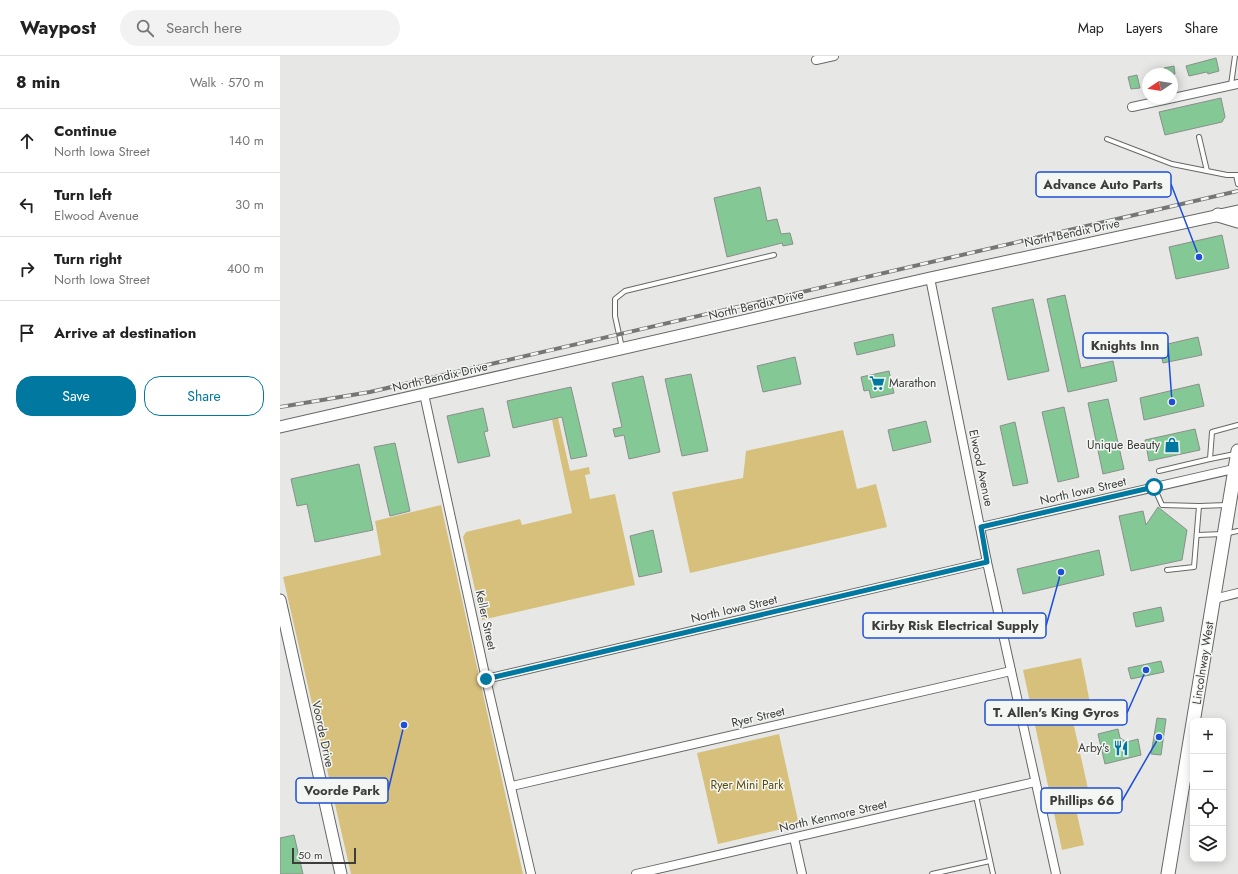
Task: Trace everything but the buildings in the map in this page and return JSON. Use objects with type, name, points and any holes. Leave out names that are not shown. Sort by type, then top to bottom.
[{"type":"main road","points":[[1218,215],[1238,221]]},
{"type":"main road","name":"Lincolnway West","points":[[1168,874],[1224,534],[1237,468],[1238,452]]},
{"type":"street","points":[[813,58],[834,56]]},
{"type":"street","points":[[1132,108],[1234,85]]},
{"type":"street","name":"North Bendix Drive","points":[[280,428],[930,278],[1238,211]]},
{"type":"street","name":"Elwood Avenue","points":[[930,278],[987,562],[1056,874]]},
{"type":"street","name":"Keller Street","points":[[424,394],[486,679],[512,786],[531,874]]},
{"type":"street","name":"North Iowa Street","points":[[981,527],[1237,468]]},
{"type":"street","name":"North Iowa Street","points":[[486,679],[987,562]]},
{"type":"street","points":[[1214,599],[1238,593]]},
{"type":"street","name":"Voorde Drive","points":[[280,600],[342,874]]},
{"type":"street","name":"Ryer Street","points":[[512,786],[1011,671]]},
{"type":"street","name":"North Kenmore Street","points":[[636,874],[1035,782]]},
{"type":"street","points":[[794,838],[802,874]]},
{"type":"lane","points":[[1234,56],[1234,85]]},
{"type":"lane","points":[[1199,137],[1207,171]]},
{"type":"lane","points":[[1107,140],[1172,164],[1227,175],[1237,175],[1238,184]]},
{"type":"lane","points":[[622,349],[615,316],[615,299],[625,291],[774,255]]},
{"type":"lane","points":[[1210,459],[1212,432],[1238,425]]},
{"type":"lane","points":[[1159,471],[1238,452]]},
{"type":"lane","points":[[1154,487],[1162,505],[1229,505]]},
{"type":"lane","points":[[1167,570],[1194,566],[1200,506]]},
{"type":"lane","points":[[1197,535],[1224,534],[1238,531]]},
{"type":"lane","points":[[976,796],[993,874]]},
{"type":"lane","points":[[932,874],[990,861]]},
{"type":"green space","points":[[558,418],[570,471],[589,467],[590,474],[585,475],[590,499],[615,494],[635,585],[482,620],[463,537],[466,532],[520,519],[522,525],[572,513],[552,420]]},
{"type":"green space","points":[[843,430],[857,489],[876,484],[887,527],[690,573],[672,492],[743,478],[746,451]]},
{"type":"green space","points":[[441,505],[523,874],[351,874],[283,577],[381,555],[375,521]]},
{"type":"green space","points":[[1081,658],[1090,703],[1070,708],[1091,802],[1075,805],[1084,845],[1062,850],[1023,670]]},
{"type":"green space","name":"Ryer Mini Park","points":[[779,734],[799,825],[718,844],[697,753]]},
{"type":"railway","points":[[280,407],[370,392],[1238,191]]},
{"type":"place","name":"Advance Auto Parts","points":[[1199,257]]},
{"type":"place","name":"Marathon","points":[[877,383]]},
{"type":"place","name":"Knights Inn","points":[[1172,402]]},
{"type":"place","name":"Unique Beauty","points":[[1172,445]]},
{"type":"place","name":"Kirby Risk Electrical Supply","points":[[1061,572]]},
{"type":"place","name":"T. Allen's King Gyros","points":[[1146,670]]},
{"type":"place","name":"Voorde Park","points":[[404,725]]},
{"type":"place","name":"Phillips 66","points":[[1159,737]]},
{"type":"place","name":"Arby's","points":[[1121,748]]},
{"type":"route","points":[[486,679],[987,562],[981,527],[1154,487]]}]
